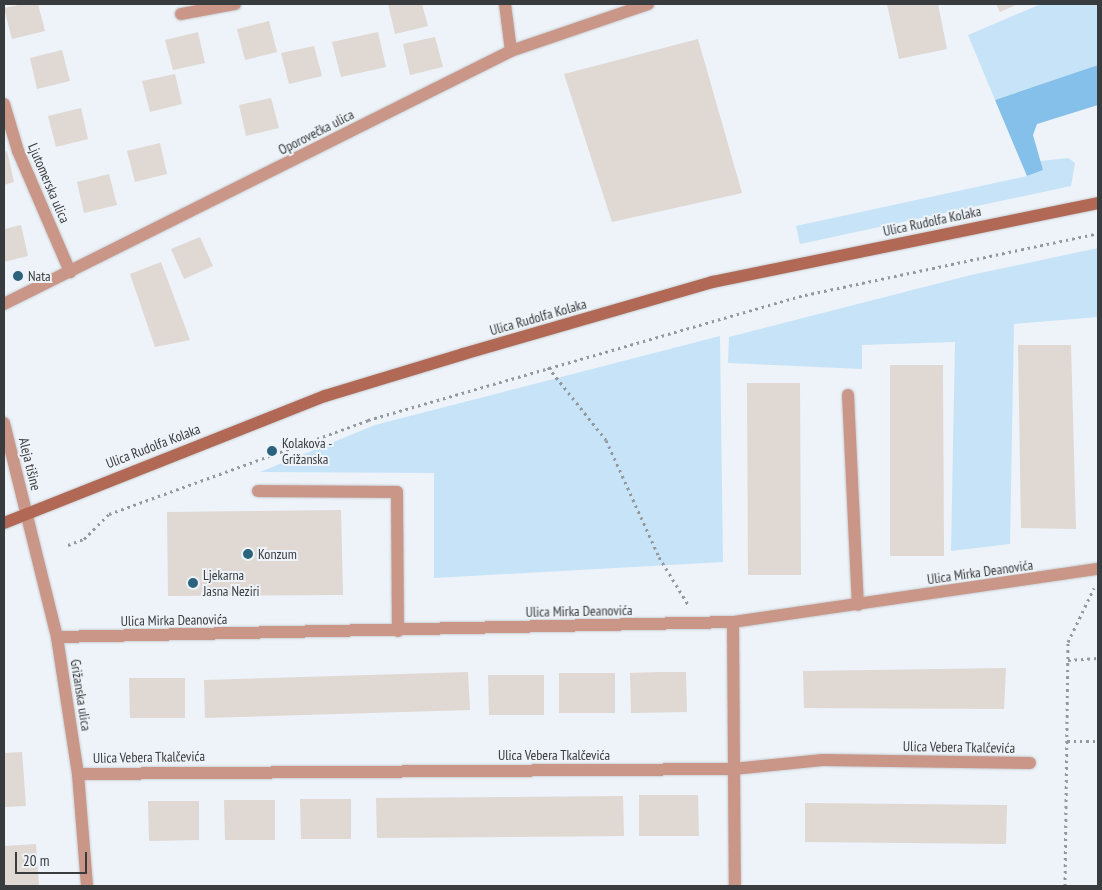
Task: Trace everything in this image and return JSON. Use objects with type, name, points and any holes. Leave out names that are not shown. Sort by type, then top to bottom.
[{"type":"main road","name":"Ulica Rudolfa Kolaka","points":[[4,523],[26,512],[325,396],[463,354],[713,282],[1098,203]]},
{"type":"street","points":[[181,14],[236,4]]},
{"type":"street","points":[[505,4],[511,51]]},
{"type":"street","name":"Oporovečka ulica","points":[[4,304],[511,51],[648,4]]},
{"type":"street","name":"Ljutomerska ulica","points":[[4,104],[18,151],[70,272]]},
{"type":"street","points":[[848,395],[858,605]]},
{"type":"street","name":"Aleja tišine","points":[[4,423],[26,512]]},
{"type":"street","points":[[258,491],[397,492],[398,631]]},
{"type":"street","name":"Grižanska ulica","points":[[26,512],[57,637],[78,774],[86,886]]},
{"type":"street","name":"Ulica Mirka Deanovića","points":[[57,637],[398,631],[732,622],[1096,575]]},
{"type":"street","points":[[732,622],[735,886]]},
{"type":"street","name":"Ulica Vebera Tkalčevića","points":[[78,774],[733,769],[823,760],[1030,763]]},
{"type":"path","points":[[68,545],[84,539],[109,514],[368,420],[548,367],[806,296],[1098,233]]},
{"type":"path","points":[[548,367],[606,440],[659,557],[678,587]]},
{"type":"path","points":[[1065,886],[1068,660],[1074,623],[1095,587],[1096,575]]},
{"type":"path","points":[[1068,660],[1098,658]]},
{"type":"path","points":[[1067,741],[1098,741]]},
{"type":"shaded area","points":[[1041,4],[1098,4],[1098,65],[995,100],[968,35]]},
{"type":"shaded area","points":[[1098,65],[1098,105],[1037,124],[1033,135],[1043,170],[1027,176],[995,100]]},
{"type":"shaded area","points":[[1068,158],[1075,163],[1071,186],[800,244],[796,226],[1027,176],[1043,170],[1040,161]]},
{"type":"shaded area","points":[[1098,248],[1098,317],[1014,324],[1010,544],[951,551],[955,342],[862,345],[862,369],[728,363],[729,337],[971,275]]},
{"type":"shaded area","points":[[720,336],[723,562],[434,578],[434,473],[260,472],[375,425]]},
{"type":"building","points":[[23,4],[38,4],[45,31],[12,39],[4,8]]},
{"type":"building","points":[[388,4],[422,4],[428,26],[395,34]]},
{"type":"building","points":[[887,4],[938,4],[947,49],[899,59]]},
{"type":"building","points":[[996,4],[1018,4],[1000,12]]},
{"type":"building","points":[[269,21],[277,52],[245,60],[237,29]]},
{"type":"building","points":[[198,32],[205,63],[173,70],[165,40]]},
{"type":"building","points":[[378,32],[386,67],[341,77],[332,42]]},
{"type":"building","points":[[435,37],[443,67],[410,75],[403,44]]},
{"type":"building","points":[[698,39],[742,193],[612,222],[564,74]]},
{"type":"building","points":[[314,46],[322,76],[289,84],[281,53]]},
{"type":"building","points":[[62,50],[70,81],[37,89],[30,58]]},
{"type":"building","points":[[175,74],[182,104],[150,112],[142,81]]},
{"type":"building","points":[[271,98],[279,128],[246,136],[239,105]]},
{"type":"building","points":[[81,108],[88,139],[56,147],[48,116]]},
{"type":"building","points":[[160,143],[167,174],[135,182],[127,151]]},
{"type":"building","points":[[7,151],[14,182],[4,185],[4,152]]},
{"type":"building","points":[[109,174],[117,205],[84,213],[77,182]]},
{"type":"building","points":[[21,225],[28,256],[4,262],[4,229]]},
{"type":"building","points":[[200,237],[213,266],[184,279],[171,249]]},
{"type":"building","points":[[161,262],[190,340],[155,347],[130,274]]},
{"type":"building","points":[[1018,345],[1071,345],[1076,529],[1021,528]]},
{"type":"building","points":[[890,365],[943,365],[944,556],[890,556]]},
{"type":"building","points":[[747,383],[800,383],[801,575],[748,575]]},
{"type":"building","points":[[341,510],[343,595],[168,596],[167,512]]},
{"type":"building","points":[[1006,668],[1004,709],[804,708],[803,671]]},
{"type":"building","points":[[468,672],[470,710],[205,718],[204,680]]},
{"type":"building","points":[[686,672],[687,712],[631,713],[630,673]]},
{"type":"building","points":[[559,673],[615,673],[615,713],[559,713]]},
{"type":"building","points":[[488,675],[544,675],[544,715],[489,715]]},
{"type":"building","points":[[129,678],[185,678],[185,718],[130,718]]},
{"type":"building","points":[[22,752],[26,806],[4,807],[4,753]]},
{"type":"building","points":[[639,795],[698,795],[699,836],[639,836]]},
{"type":"building","points":[[623,796],[624,836],[377,838],[376,798]]},
{"type":"building","points":[[300,799],[351,799],[351,839],[301,839]]},
{"type":"building","points":[[224,800],[275,800],[275,840],[225,840]]},
{"type":"building","points":[[148,801],[199,801],[199,840],[149,841]]},
{"type":"building","points":[[805,803],[1007,805],[1006,844],[805,842]]},
{"type":"building","points":[[36,844],[39,886],[4,886],[4,846]]},
{"type":"place","name":"Nata","points":[[18,276]]},
{"type":"place","name":"Kolakova - Grižanska","points":[[272,451]]},
{"type":"place","name":"Konzum","points":[[248,554]]},
{"type":"place","name":"Ljekarna Jasna Neziri","points":[[193,583]]}]
